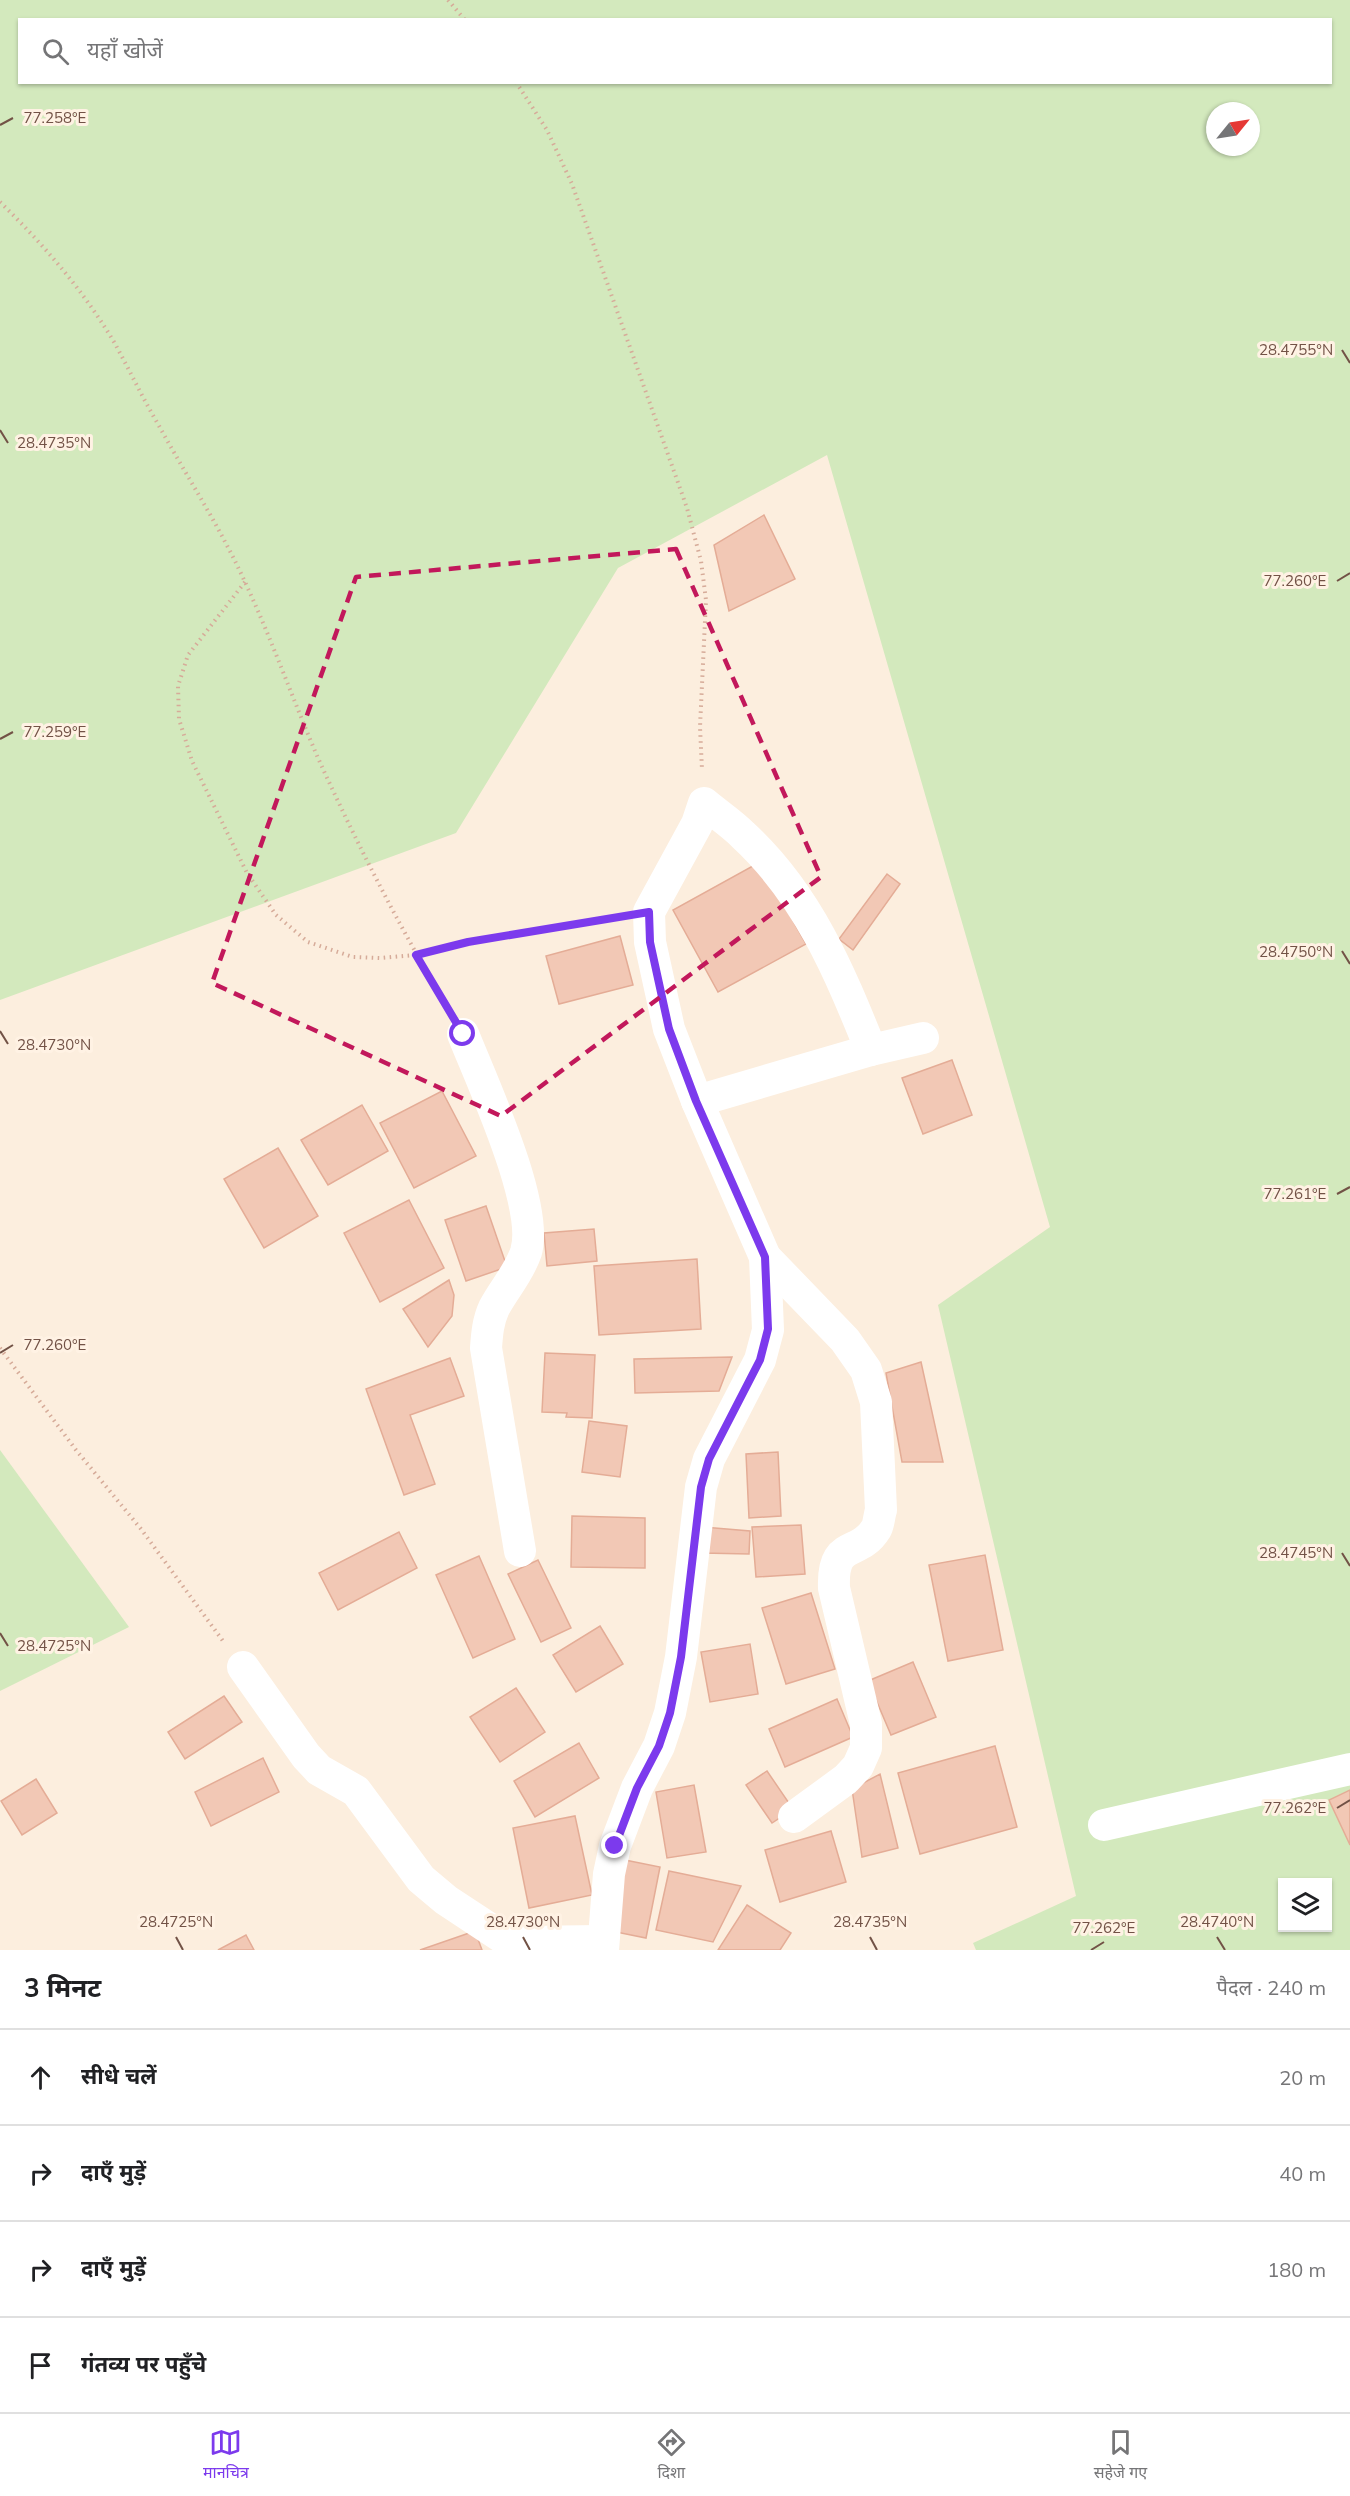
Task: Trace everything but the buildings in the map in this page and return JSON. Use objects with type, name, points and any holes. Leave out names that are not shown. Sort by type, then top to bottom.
[{"type":"street","points":[[794,1817],[846,1779],[858,1766],[866,1748],[867,1724],[834,1588],[833,1570],[836,1560],[844,1552],[868,1538],[877,1528],[881,1510],[876,1402],[866,1370],[845,1340],[765,1257],[696,1101],[669,1029],[650,942],[649,912],[697,824],[704,803],[743,835],[780,874],[818,929],[840,974],[871,1050]]},
{"type":"street","points":[[463,1034],[520,1183],[528,1222],[526,1251],[519,1269],[494,1309],[488,1325],[486,1348],[520,1551]]},
{"type":"street","points":[[696,1101],[871,1050],[923,1038]]},
{"type":"street","points":[[243,1667],[306,1756],[320,1770],[356,1791],[421,1879],[446,1900],[502,1938],[521,1942],[602,1945],[609,1874],[615,1846],[637,1788],[659,1746],[670,1713],[681,1657],[701,1487],[709,1459],[765,1346],[768,1329],[765,1257]]},
{"type":"street","points":[[1104,1825],[1350,1769]]},
{"type":"path","points":[[448,0],[463,18]]},
{"type":"path","points":[[517,84],[547,130],[572,184],[687,508],[701,561],[706,600],[700,727],[704,803]]},
{"type":"path","points":[[0,202],[79,289],[113,342],[207,506],[245,582],[318,757],[416,955],[463,1034]]},
{"type":"path","points":[[245,582],[188,655],[178,686],[179,718],[192,761],[247,873],[276,915],[308,942],[353,957],[380,958],[416,955],[468,942],[649,912]]},
{"type":"path","points":[[0,1348],[76,1450],[141,1529],[243,1667]]},
{"type":"highlighted area","points":[[676,549],[821,877],[501,1116],[212,983],[356,577]]},
{"type":"green space","points":[[0,0],[1350,0],[1350,1950],[976,1950],[973,1943],[1076,1896],[938,1305],[1050,1227],[827,455],[618,568],[456,833],[0,1000]]},
{"type":"green space","points":[[0,1450],[129,1627],[0,1691]]},
{"type":"route","points":[[463,1034],[416,955],[468,942],[649,912],[650,942],[669,1029],[696,1101],[765,1257],[768,1329],[765,1346],[709,1459],[701,1487],[681,1657],[670,1713],[659,1746],[637,1788],[615,1846]]}]
